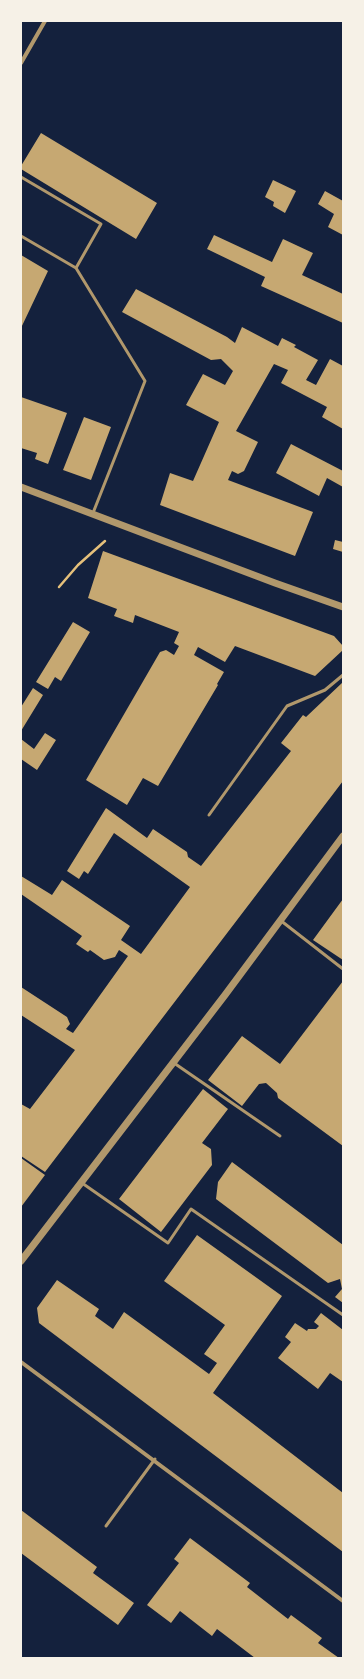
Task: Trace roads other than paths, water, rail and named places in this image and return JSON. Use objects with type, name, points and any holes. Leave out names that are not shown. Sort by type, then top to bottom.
[{"type":"street","points":[[21,63],[45,21]]},
{"type":"street","points":[[21,487],[275,583],[343,607]]},
{"type":"street","points":[[21,1261],[82,1183],[343,836]]},
{"type":"street","points":[[21,1362],[154,1459],[343,1601]]},
{"type":"lane","points":[[21,177],[101,224],[76,268]]},
{"type":"lane","points":[[21,236],[76,268],[145,381],[93,514]]},
{"type":"lane","points":[[209,815],[287,706],[325,690],[343,675]]},
{"type":"lane","points":[[280,920],[343,970]]},
{"type":"lane","points":[[173,1062],[280,1136]]},
{"type":"lane","points":[[82,1183],[168,1243],[191,1209],[343,1315]]},
{"type":"lane","points":[[106,1526],[154,1459]]}]
